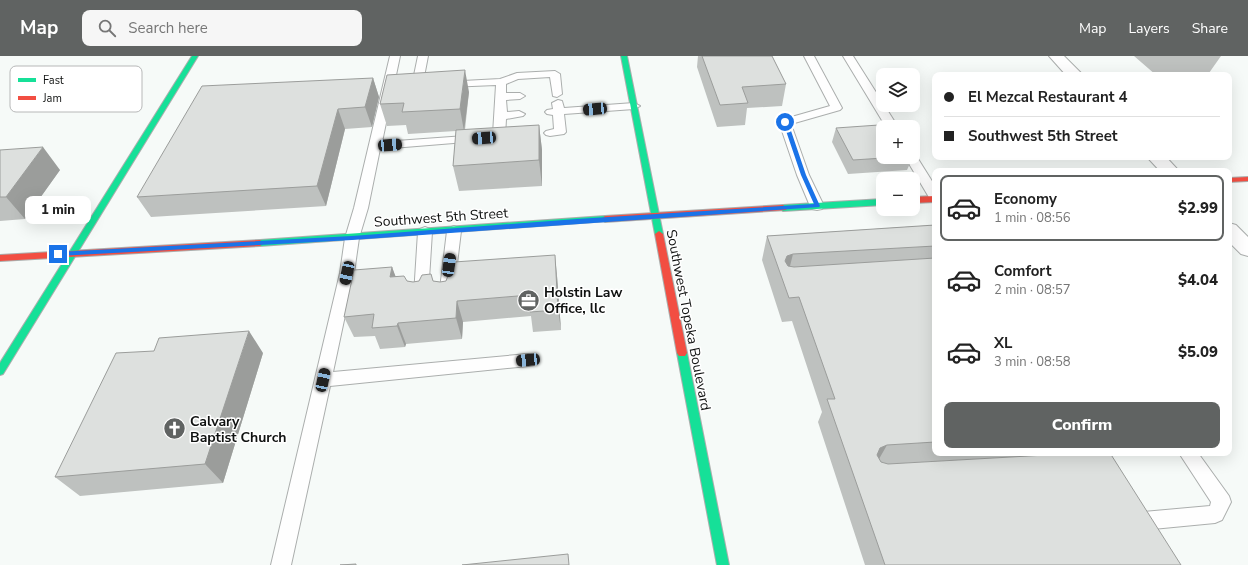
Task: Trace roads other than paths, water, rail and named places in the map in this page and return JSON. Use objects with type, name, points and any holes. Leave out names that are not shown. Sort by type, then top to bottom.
[{"type":"street","points":[[0,371],[195,56]]},
{"type":"street","name":"Southwest Topeka Boulevard","points":[[624,56],[723,565]]},
{"type":"street","points":[[1056,56],[1072,72]]},
{"type":"street","points":[[1159,160],[1167,168]]},
{"type":"street","points":[[1232,180],[1248,179]]},
{"type":"street","points":[[920,199],[932,197]]},
{"type":"street","name":"Southwest 5th Street","points":[[0,258],[352,238],[655,216],[876,202]]},
{"type":"street","points":[[1232,233],[1248,249]]},
{"type":"lane","points":[[395,56],[404,85]]},
{"type":"lane","points":[[281,565],[347,273],[352,238],[361,208],[375,146],[404,85],[423,56]]},
{"type":"lane","points":[[809,56],[836,108],[785,122],[803,175],[818,206]]},
{"type":"lane","points":[[848,56],[888,120]]},
{"type":"lane","points":[[404,85],[501,82],[517,76],[555,74],[554,112],[560,132],[550,133]]},
{"type":"lane","points":[[499,137],[501,82]]},
{"type":"lane","points":[[501,97],[520,96]]},
{"type":"lane","points":[[554,112],[634,106]]},
{"type":"lane","points":[[500,116],[519,114]]},
{"type":"lane","points":[[375,146],[513,136]]},
{"type":"lane","points":[[915,164],[932,192]]},
{"type":"lane","points":[[446,297],[454,231]]},
{"type":"lane","points":[[420,297],[425,232]]},
{"type":"lane","points":[[323,380],[528,360]]},
{"type":"lane","points":[[1143,540],[1128,515],[1215,514],[1222,502],[1190,456]]},
{"type":"place","name":"Holstin Law Office, llc","points":[[529,300]]},
{"type":"place","name":"Calvary Baptist Church","points":[[175,429]]}]
